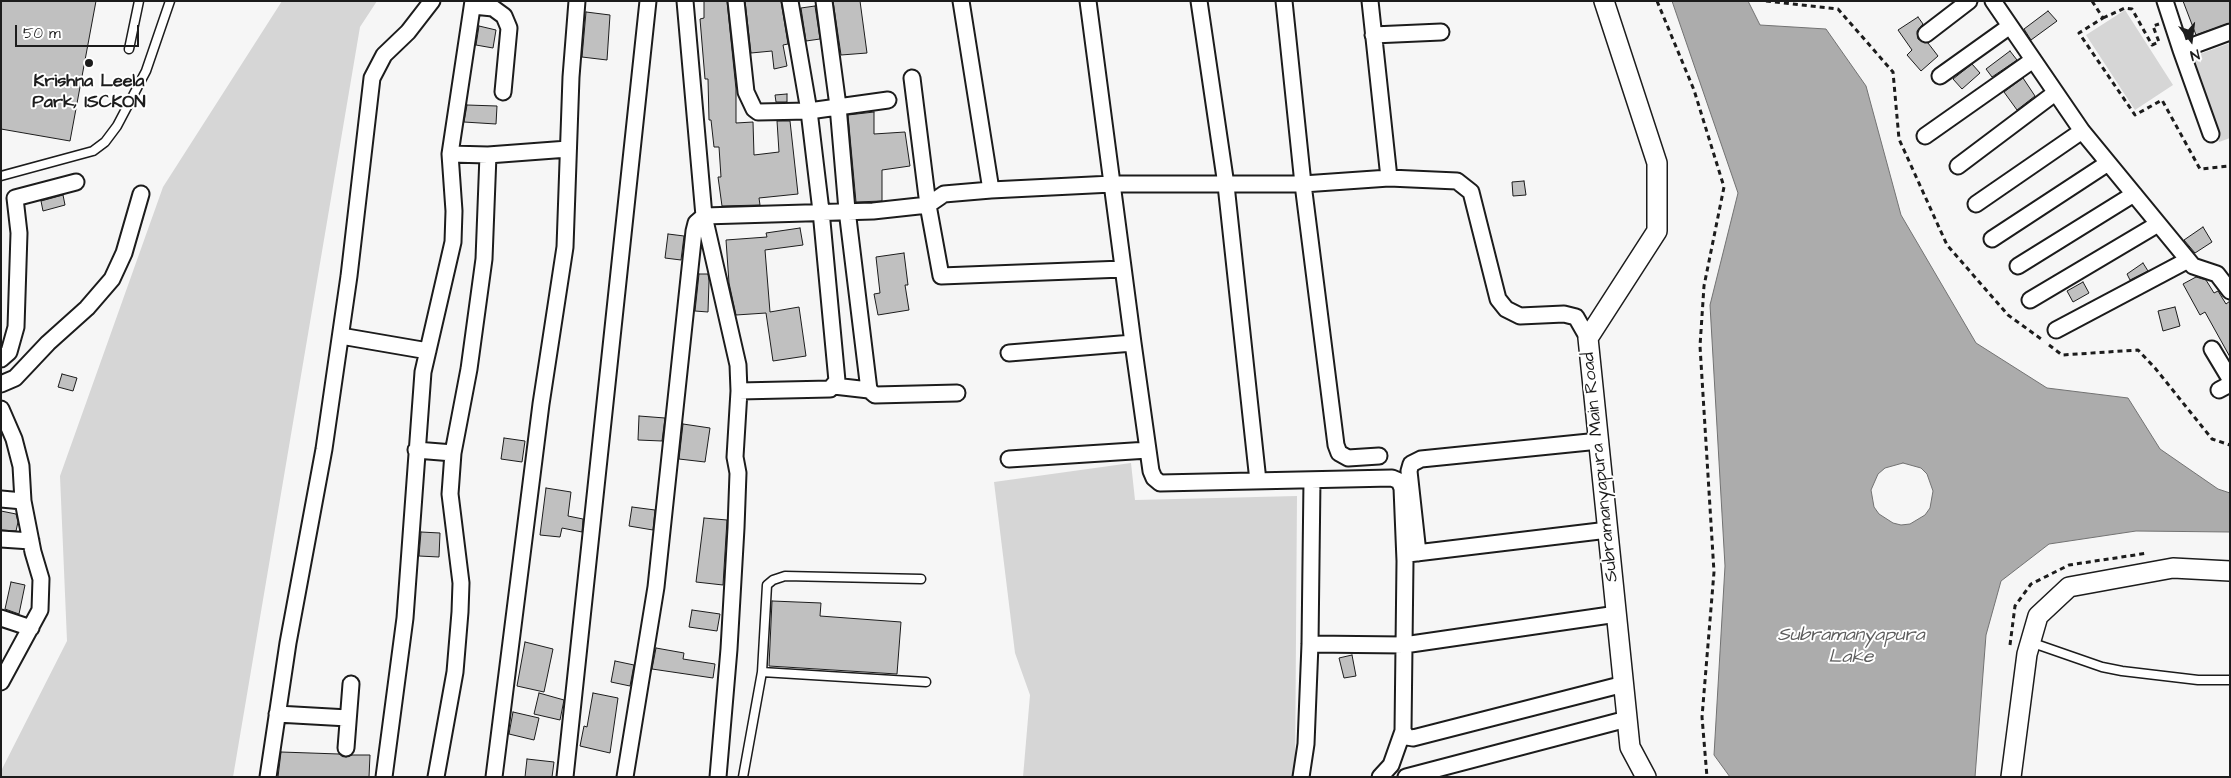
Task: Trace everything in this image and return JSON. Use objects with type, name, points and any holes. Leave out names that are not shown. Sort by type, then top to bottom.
[{"type":"street","points":[[268,777],[288,643],[324,449],[341,336],[372,78],[384,55],[408,32],[432,1]]},
{"type":"street","points":[[494,777],[541,404],[564,247],[577,1]]},
{"type":"street","points":[[565,777],[648,1]]},
{"type":"street","points":[[686,1],[704,216],[738,365],[739,391],[734,457],[738,482],[730,630],[718,777]]},
{"type":"street","points":[[736,1],[746,92],[754,109],[758,112],[809,111],[888,100]]},
{"type":"street","points":[[739,391],[830,390],[837,381],[821,212],[809,111],[790,1]]},
{"type":"street","points":[[824,1],[838,106],[847,210],[869,390]]},
{"type":"street","points":[[961,1],[991,190]]},
{"type":"street","points":[[1088,1],[1133,343],[1151,471],[1154,478],[1160,483],[1392,478],[1399,481],[1402,488],[1412,554]]},
{"type":"street","points":[[1199,1],[1226,185],[1258,481]]},
{"type":"street","points":[[1284,1],[1302,184],[1336,445],[1339,453],[1348,458],[1379,456]]},
{"type":"street","points":[[1370,1],[1389,178]]},
{"type":"street","name":"Subramanyapura Main Road","points":[[1604,1],[1657,163],[1656,232],[1588,338],[1630,747],[1646,777]]},
{"type":"street","points":[[1926,34],[1969,1]]},
{"type":"street","points":[[1993,1],[2055,93],[2108,163],[2193,266],[2217,274],[2230,291]]},
{"type":"street","points":[[2165,1],[2211,134]]},
{"type":"street","points":[[384,777],[405,618],[423,372],[453,242],[454,211],[450,154],[473,4],[492,8],[504,16],[508,28],[503,92]]},
{"type":"street","points":[[1940,76],[2010,26]]},
{"type":"street","points":[[1373,35],[1441,32]]},
{"type":"street","points":[[2181,50],[2230,32]]},
{"type":"street","points":[[1925,136],[2033,60]]},
{"type":"street","points":[[912,78],[928,205],[941,276],[1123,269]]},
{"type":"street","points":[[1958,166],[2055,93]]},
{"type":"street","points":[[1976,204],[2082,131]]},
{"type":"street","points":[[450,154],[488,155],[568,149]]},
{"type":"street","points":[[436,777],[455,672],[460,612],[460,574],[450,494],[452,453],[469,369],[484,259],[488,155]]},
{"type":"street","points":[[1992,239],[2108,163]]},
{"type":"street","points":[[625,777],[656,587],[694,231],[696,223],[704,216],[847,210],[873,211],[928,205],[944,194],[1112,184],[1302,184],[1389,178],[1457,181],[1471,192],[1498,298],[1506,309],[1520,316],[1564,314],[1576,317],[1588,338]]},
{"type":"street","points":[[1,359],[9,352],[16,327],[19,233],[15,198],[76,182]]},
{"type":"street","points":[[1,384],[15,378],[48,343],[87,308],[112,279],[124,254],[141,194]]},
{"type":"street","points":[[2018,266],[2134,194]]},
{"type":"street","points":[[2030,300],[2158,224]]},
{"type":"street","points":[[2056,330],[2188,260]]},
{"type":"street","points":[[341,336],[428,351]]},
{"type":"street","points":[[1009,354],[1133,343]]},
{"type":"street","points":[[2212,349],[2230,379]]},
{"type":"street","points":[[834,386],[869,390],[875,395],[957,393]]},
{"type":"street","points":[[1,409],[14,439],[21,466],[23,501],[41,579],[40,610],[1,682]]},
{"type":"street","points":[[1380,777],[1390,764],[1403,731],[1404,645],[1412,554],[1409,471],[1411,464],[1420,459],[1599,441]]},
{"type":"street","points":[[416,450],[452,453]]},
{"type":"street","points":[[1009,460],[1148,450]]},
{"type":"street","points":[[1301,777],[1306,744],[1310,644],[1312,480]]},
{"type":"street","points":[[1,498],[23,501]]},
{"type":"street","points":[[1412,554],[1608,530]]},
{"type":"street","points":[[1,539],[31,540]]},
{"type":"street","points":[[2011,777],[2030,642],[2038,616],[2069,587],[2173,568],[2230,571]]},
{"type":"street","points":[[1310,644],[1404,645],[1617,614]]},
{"type":"street","points":[[1,618],[31,628]]},
{"type":"street","points":[[346,748],[350,684]]},
{"type":"street","points":[[1403,731],[1407,737],[1414,738],[1624,684]]},
{"type":"street","points":[[277,714],[348,718]]},
{"type":"street","points":[[1406,777],[1627,719]]},
{"type":"lane","points":[[129,49],[139,1]]},
{"type":"lane","points":[[1,176],[93,151],[105,142],[117,126],[146,71],[170,1]]},
{"type":"lane","points":[[743,777],[762,672],[767,586],[772,580],[785,576],[921,578]]},
{"type":"lane","points":[[2030,642],[2122,672],[2198,680],[2230,680]]},
{"type":"lane","points":[[762,672],[926,682]]},
{"type":"path","points":[[1657,1],[1694,90],[1724,187],[1704,286],[1700,346],[1714,572],[1702,717],[1707,777]]},
{"type":"path","points":[[2092,1],[2103,18]]},
{"type":"path","points":[[2152,45],[2132,9],[2125,8],[2103,18],[2079,33],[2135,115],[2162,100],[2200,169],[2230,166]]},
{"type":"path","points":[[2009,654],[2016,606],[2030,584],[2069,565],[2152,552]]},
{"type":"shaded area","points":[[282,1],[377,1],[360,27],[233,777],[1,777],[1,771],[67,641],[60,476],[163,187]]},
{"type":"shaded area","points":[[2125,10],[2173,85],[2135,110],[2086,35]]},
{"type":"shaded area","points":[[2230,43],[2230,138],[2219,142],[2189,58]]},
{"type":"shaded area","points":[[1131,463],[1135,500],[1297,496],[1295,777],[1023,777],[1030,695],[1015,653],[994,482]]},
{"type":"water","name":"Subramanyapura Lake","points":[[1672,1],[1748,1],[1760,25],[1826,29],[1866,86],[1901,215],[1976,343],[2047,388],[2128,398],[2160,449],[2218,489],[2230,493],[2230,532],[2136,531],[2049,544],[2001,581],[1986,635],[1975,777],[1730,777],[1714,755],[1725,566],[1710,305],[1738,193]],"holes":[[[1903,463],[1921,468],[1927,474],[1933,491],[1930,508],[1925,515],[1910,524],[1901,525],[1893,523],[1879,514],[1874,507],[1871,490],[1878,474],[1885,468]]]},
{"type":"building","points":[[1,1],[96,1],[70,141],[1,129]]},
{"type":"building","points":[[704,1],[727,1],[736,89],[736,123],[753,122],[754,155],[779,152],[777,121],[790,121],[798,194],[759,198],[760,205],[722,206],[718,177],[721,177],[719,147],[714,147],[711,120],[709,120],[708,79],[705,79],[700,19],[704,18]]},
{"type":"building","points":[[745,1],[781,1],[788,44],[783,45],[787,66],[774,69],[772,51],[751,53]]},
{"type":"building","points":[[833,1],[860,1],[867,53],[841,55]]},
{"type":"building","points":[[2183,1],[2230,1],[2230,23],[2196,35]]},
{"type":"building","points":[[815,6],[820,39],[806,41],[801,8]]},
{"type":"building","points":[[2048,11],[2057,21],[2031,40],[2024,29]]},
{"type":"building","points":[[586,12],[610,15],[607,60],[582,57]]},
{"type":"building","points":[[1918,17],[1923,24],[1917,31],[1918,39],[1928,43],[1938,56],[1921,71],[1907,55],[1912,50],[1898,30]]},
{"type":"building","points":[[479,26],[496,30],[493,48],[476,45]]},
{"type":"building","points":[[2010,51],[2017,60],[1992,77],[1986,69]]},
{"type":"building","points":[[1972,64],[1980,73],[1962,89],[1953,79]]},
{"type":"building","points":[[2023,78],[2035,96],[2017,110],[2004,92]]},
{"type":"building","points":[[787,94],[787,102],[776,102],[775,95]]},
{"type":"building","points":[[467,105],[497,106],[496,124],[464,122]]},
{"type":"building","points":[[874,112],[874,134],[905,132],[910,166],[882,170],[882,201],[856,202],[848,115]]},
{"type":"building","points":[[1524,181],[1526,195],[1513,196],[1512,182]]},
{"type":"building","points":[[63,195],[65,205],[43,211],[41,201]]},
{"type":"building","points":[[2203,227],[2212,242],[2195,253],[2184,240]]},
{"type":"building","points":[[800,228],[803,245],[765,250],[770,312],[799,307],[806,356],[773,361],[766,313],[736,315],[729,283],[726,240],[767,237],[766,233]]},
{"type":"building","points":[[668,234],[684,236],[681,260],[665,258]]},
{"type":"building","points":[[904,253],[908,285],[905,285],[909,310],[878,315],[874,294],[880,293],[876,257]]},
{"type":"building","points":[[2143,263],[2148,271],[2130,280],[2127,274]]},
{"type":"building","points":[[699,274],[708,274],[708,312],[695,311]]},
{"type":"building","points":[[2196,277],[2206,280],[2214,293],[2218,291],[2226,304],[2230,301],[2230,357],[2205,312],[2200,315],[2183,284]]},
{"type":"building","points":[[2083,282],[2089,293],[2073,302],[2067,291]]},
{"type":"building","points":[[2175,307],[2180,326],[2163,331],[2158,311]]},
{"type":"building","points":[[62,374],[77,378],[73,391],[58,387]]},
{"type":"building","points":[[639,416],[665,418],[662,441],[638,440]]},
{"type":"building","points":[[683,424],[710,428],[705,462],[679,459]]},
{"type":"building","points":[[504,438],[525,441],[522,462],[501,459]]},
{"type":"building","points":[[546,488],[571,492],[568,516],[583,519],[582,532],[562,528],[560,537],[540,535]]},
{"type":"building","points":[[632,507],[655,510],[653,530],[629,526]]},
{"type":"building","points":[[1,511],[16,514],[18,522],[16,531],[1,530]]},
{"type":"building","points":[[704,518],[727,520],[723,585],[696,582]]},
{"type":"building","points":[[421,532],[440,533],[439,557],[419,556]]},
{"type":"building","points":[[11,582],[25,585],[19,614],[5,609]]},
{"type":"building","points":[[772,601],[821,603],[820,616],[901,622],[897,674],[769,666]]},
{"type":"building","points":[[692,610],[720,614],[717,631],[689,627]]},
{"type":"building","points":[[525,642],[553,649],[544,692],[517,686]]},
{"type":"building","points":[[656,648],[684,653],[683,659],[715,664],[713,678],[652,669]]},
{"type":"building","points":[[1352,655],[1356,676],[1344,678],[1339,658]]},
{"type":"building","points":[[615,661],[634,665],[630,686],[611,682]]},
{"type":"building","points":[[539,693],[564,700],[560,720],[534,714]]},
{"type":"building","points":[[593,693],[618,698],[610,753],[580,746],[584,726],[587,727]]},
{"type":"building","points":[[513,712],[539,718],[534,740],[509,734]]},
{"type":"building","points":[[281,752],[339,754],[346,757],[370,755],[369,777],[278,777]]},
{"type":"building","points":[[527,759],[554,762],[552,777],[525,777]]},
{"type":"place","name":"Krishna Leela Park, ISCKON","points":[[89,63]]}]
